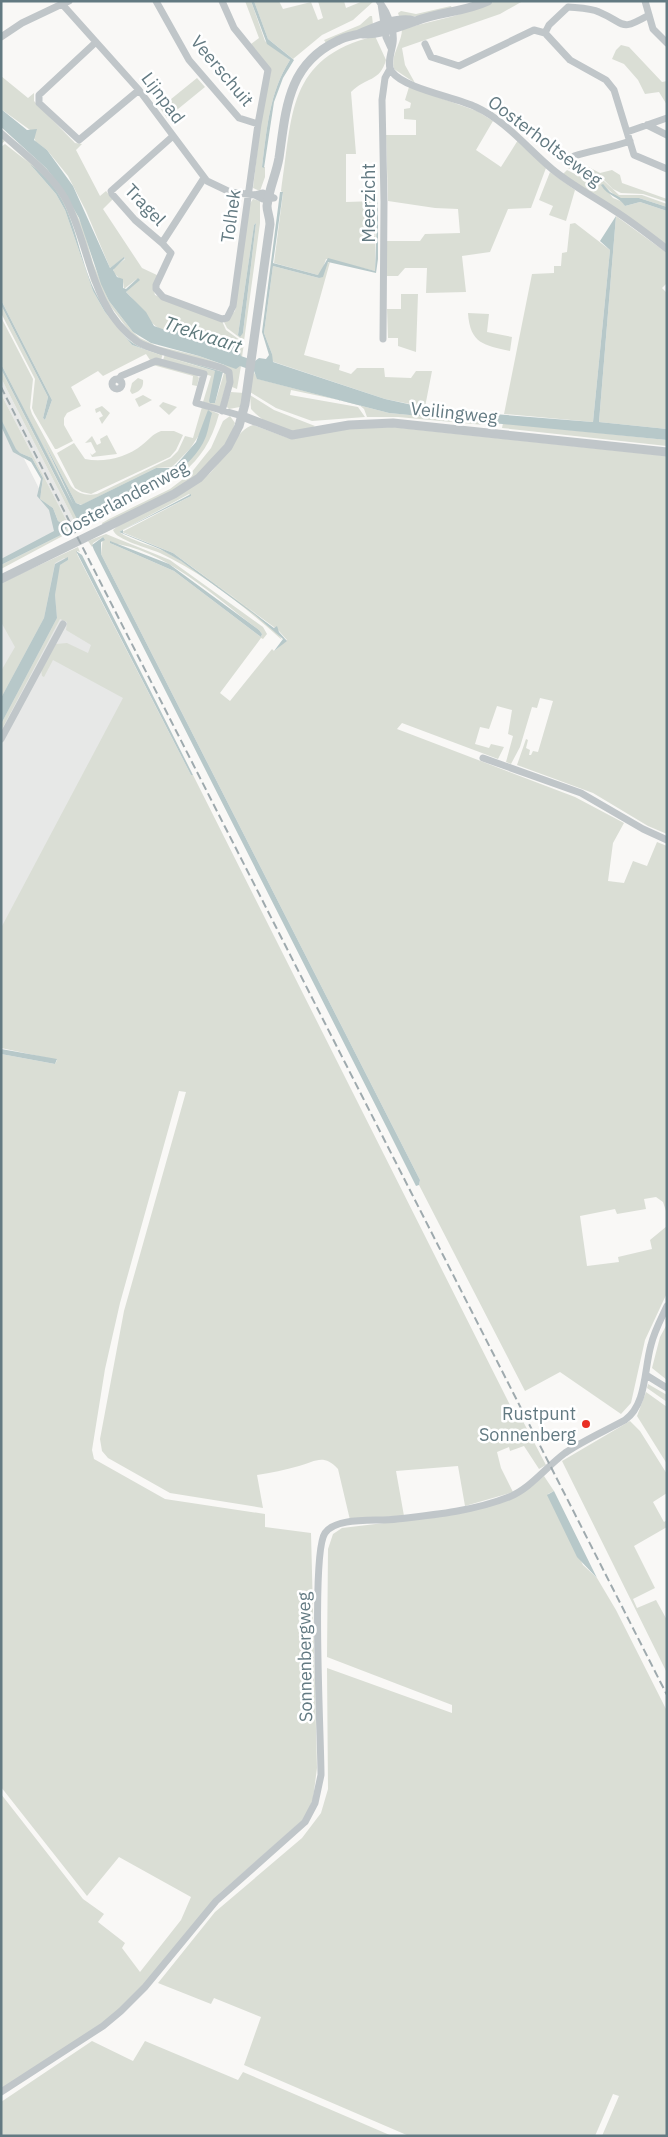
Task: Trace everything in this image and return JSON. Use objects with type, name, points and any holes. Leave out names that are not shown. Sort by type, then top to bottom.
[{"type":"street","name":"Veerschuit","points":[[156,1],[189,60],[239,118],[258,124]]},
{"type":"street","name":"Tolhek","points":[[162,243],[171,253],[156,286],[158,293],[171,300],[226,319],[233,310],[252,195],[258,124],[268,68],[234,28],[222,1]]},
{"type":"street","name":"Oosterlandenweg","points":[[1,579],[96,534],[192,483],[207,472],[225,451],[242,416],[250,370],[270,215],[267,209],[275,179],[286,104],[295,80],[308,62],[323,49],[339,40],[361,33],[464,10],[488,1]]},
{"type":"street","points":[[645,1],[653,29],[667,43]]},
{"type":"street","points":[[1,37],[22,23],[64,2]]},
{"type":"street","name":"Lijnpad","points":[[64,2],[138,90],[204,178],[221,189],[252,195],[261,193],[270,197]]},
{"type":"street","points":[[380,2],[385,7],[388,27],[391,48],[390,70]]},
{"type":"street","points":[[545,33],[549,24],[568,6],[598,11],[621,25],[630,26],[649,15]]},
{"type":"street","points":[[425,44],[431,57],[459,66],[534,30],[545,33],[570,60],[606,80],[614,90],[634,155],[667,169]]},
{"type":"street","points":[[96,42],[39,95],[37,98],[39,103],[72,137],[79,140],[138,90]]},
{"type":"street","name":"Oosterholtseweg","points":[[390,70],[395,75],[419,87],[468,104],[492,116],[524,141],[560,175],[667,249]]},
{"type":"street","name":"Meerzicht","points":[[383,339],[384,202],[382,100],[385,78],[390,70]]},
{"type":"street","points":[[627,132],[667,118]]},
{"type":"street","points":[[647,125],[667,135]]},
{"type":"street","points":[[1,133],[42,170],[62,195],[78,228],[101,295],[128,333],[146,346],[226,369],[230,376],[222,411]]},
{"type":"street","name":"Tragel","points":[[173,136],[111,192],[131,216],[162,243],[204,178]]},
{"type":"street","points":[[574,156],[630,141]]},
{"type":"street","points":[[119,380],[121,376],[156,361],[204,374],[196,403],[242,416]]},
{"type":"street","name":"Veilingweg","points":[[242,416],[290,435],[349,425],[393,423],[667,452]]},
{"type":"street","points":[[1,739],[62,624]]},
{"type":"street","points":[[483,758],[580,793],[643,829],[667,840]]},
{"type":"street","name":"Sonnenbergweg","points":[[1,2092],[103,2026],[121,2011],[145,1987],[216,1901],[298,1830],[308,1817],[320,1789],[321,1775],[318,1588],[320,1543],[326,1532],[338,1524],[428,1516],[510,1497],[530,1484],[565,1453],[629,1417],[636,1407],[646,1375],[652,1342],[667,1306]]},
{"type":"street","points":[[646,1375],[667,1388]]},
{"type":"shaded area","points":[[245,1],[251,1],[265,41],[290,60],[277,85],[273,98],[262,167],[265,167],[265,177],[260,191],[253,188],[262,111],[271,71],[251,44],[259,38]]},
{"type":"shaded area","points":[[254,1],[279,1],[283,9],[311,2],[318,20],[323,18],[318,1],[344,1],[346,8],[363,1],[374,1],[353,20],[322,35],[293,59],[268,39]]},
{"type":"shaded area","points":[[496,1],[523,1],[500,14],[402,48],[405,65],[415,83],[394,69],[395,54],[402,29],[454,16]]},
{"type":"shaded area","points":[[451,6],[453,10],[400,19],[398,13],[401,11],[416,14]]},
{"type":"shaded area","points":[[372,16],[373,25],[326,43],[324,40],[360,25]]},
{"type":"shaded area","points":[[375,36],[386,60],[376,76],[351,92],[356,154],[346,154],[346,202],[376,201],[375,271],[326,259],[321,274],[318,275],[274,263],[288,138],[299,93],[309,75],[324,59],[346,46]]},
{"type":"shaded area","points":[[621,45],[629,47],[662,82],[667,81],[667,105],[659,92],[645,94],[638,80],[624,64],[612,59],[616,50]]},
{"type":"shaded area","points":[[1,76],[28,98],[34,93],[34,101],[75,143],[82,144],[76,150],[100,196],[106,191],[113,199],[103,209],[142,268],[159,276],[153,287],[155,295],[222,321],[226,330],[244,343],[242,357],[233,346],[236,341],[234,340],[228,345],[203,331],[182,326],[162,330],[149,320],[126,292],[138,278],[124,289],[123,282],[113,272],[114,268],[125,257],[110,268],[86,211],[68,176],[47,150],[36,142],[30,130],[1,109]]},
{"type":"shaded area","points":[[197,78],[205,87],[167,118],[160,108]]},
{"type":"shaded area","points":[[409,87],[477,111],[493,121],[476,150],[501,167],[518,140],[546,168],[531,208],[508,209],[490,252],[462,256],[466,292],[426,293],[427,268],[405,268],[398,276],[387,276],[387,241],[420,241],[425,234],[460,233],[458,209],[435,208],[388,201],[386,135],[416,135],[416,120],[404,119],[404,109],[410,108],[411,103],[405,100]]},
{"type":"shaded area","points":[[1,135],[36,165],[58,191],[72,219],[99,294],[108,311],[120,327],[138,343],[163,353],[161,360],[150,360],[146,354],[103,376],[98,371],[71,387],[81,406],[67,413],[64,418],[64,425],[73,441],[57,449],[55,449],[34,413],[32,408],[35,379],[1,313],[1,305],[48,397],[43,418],[45,420],[52,400],[1,300],[1,147],[5,144],[28,162],[5,141],[1,144]],"holes":[[[30,164],[57,193],[76,231],[91,281],[110,315],[133,343],[161,355],[132,345],[105,312],[93,291],[65,210],[56,194]]]},
{"type":"shaded area","points":[[35,158],[46,168],[71,203],[83,227],[93,263],[109,301],[133,332],[140,338],[157,346],[199,356],[224,365],[241,366],[237,389],[232,387],[232,374],[146,344],[130,332],[102,295],[75,215]]},
{"type":"shaded area","points":[[575,160],[600,173],[612,170],[620,175],[622,183],[667,199],[667,202],[643,194],[621,193],[613,189],[603,179],[581,175],[568,168]]},
{"type":"shaded area","points":[[567,170],[589,181],[603,180],[619,195],[642,195],[667,204],[667,207],[639,198],[618,198],[602,184],[613,198],[623,202],[625,206],[640,202],[667,211],[667,245],[563,174]]},
{"type":"shaded area","points":[[550,172],[575,190],[566,221],[549,215],[553,206],[539,200]]},
{"type":"shaded area","points":[[253,199],[260,201],[260,223],[244,341],[227,328],[224,322],[235,311],[249,205]],"holes":[[[256,223],[243,333],[238,335],[254,225]]]},
{"type":"shaded area","points":[[616,216],[667,253],[667,283],[662,288],[667,293],[667,429],[599,422]]},
{"type":"shaded area","points":[[575,223],[610,250],[593,422],[504,414],[532,274],[554,273],[554,266],[561,266],[562,253],[567,252],[570,224]]},
{"type":"shaded area","points":[[330,262],[304,355],[340,365],[339,370],[351,374],[357,368],[384,368],[385,377],[411,378],[416,371],[432,371],[425,407],[385,399],[271,361],[272,354],[264,333],[273,266],[319,278],[327,263]]},
{"type":"shaded area","points":[[401,294],[418,294],[416,352],[398,346],[398,338],[388,338],[387,309],[401,309]]},
{"type":"shaded area","points":[[468,313],[489,314],[487,332],[512,337],[510,351],[486,345],[475,337],[469,323]]},
{"type":"shaded area","points":[[1,317],[33,379],[30,408],[32,414],[71,486],[80,493],[97,494],[171,458],[178,451],[185,436],[193,438],[202,407],[219,414],[213,433],[204,449],[195,461],[171,481],[78,528],[1,378],[1,369],[65,496],[80,520],[84,521],[135,497],[168,478],[183,466],[205,438],[199,435],[190,449],[172,467],[156,468],[82,505],[76,503],[42,438],[73,505],[1,364]]},
{"type":"shaded area","points":[[165,354],[229,374],[220,407],[203,402],[211,376],[163,360]],"holes":[[[167,357],[224,373],[215,403],[215,371]]]},
{"type":"shaded area","points":[[155,363],[196,374],[199,378],[197,386],[192,385],[193,376],[153,365]]},
{"type":"shaded area","points":[[253,371],[258,379],[339,400],[291,390],[290,395],[358,407],[365,417],[312,421],[276,408],[250,392]]},
{"type":"shaded area","points":[[1,378],[78,528],[72,531],[1,394]]},
{"type":"shaded area","points":[[138,378],[143,380],[143,385],[139,391],[132,394],[130,391],[132,383]]},
{"type":"shaded area","points":[[231,392],[244,393],[240,407],[229,409],[226,406]]},
{"type":"shaded area","points":[[1,394],[72,531],[1,569],[1,565],[59,536],[64,525],[58,521],[53,508],[40,499],[43,478],[32,458],[20,453],[16,449],[1,419]]},
{"type":"shaded area","points":[[143,395],[152,400],[139,407],[135,399]]},
{"type":"shaded area","points":[[250,395],[274,410],[315,426],[299,431],[273,425],[251,409]]},
{"type":"shaded area","points":[[163,402],[177,407],[169,415],[159,406]]},
{"type":"shaded area","points":[[360,405],[389,413],[497,423],[495,426],[398,417],[367,417]]},
{"type":"shaded area","points":[[102,406],[110,413],[102,424],[99,418],[103,416],[100,411],[96,413],[95,409]]},
{"type":"shaded area","points":[[1,413],[61,532],[1,562]]},
{"type":"shaded area","points":[[230,416],[235,423],[227,442],[215,459],[199,473],[161,498],[103,526],[102,523],[170,489],[191,473],[211,448],[223,421]]},
{"type":"shaded area","points":[[503,423],[667,440],[667,446],[502,428]]},
{"type":"shaded area","points":[[253,425],[288,438],[342,429],[392,427],[667,456],[667,834],[648,826],[593,793],[517,765],[526,739],[528,740],[526,748],[530,750],[529,755],[533,751],[538,752],[553,701],[540,698],[537,708],[532,707],[520,747],[511,764],[506,762],[513,736],[508,734],[512,710],[497,706],[489,729],[480,727],[475,744],[489,748],[491,744],[504,747],[498,759],[402,723],[397,729],[575,797],[624,823],[613,843],[608,881],[624,883],[633,861],[647,866],[657,842],[667,846],[667,1214],[663,1202],[656,1197],[644,1199],[646,1209],[617,1214],[615,1209],[580,1216],[587,1266],[619,1262],[618,1257],[652,1249],[650,1240],[667,1226],[667,1293],[645,1340],[631,1403],[621,1414],[560,1372],[525,1391],[419,1185],[420,1180],[101,554],[103,537],[93,543],[92,547],[88,541],[106,534],[170,560],[263,627],[267,634],[263,639],[261,638],[220,693],[230,701],[272,649],[274,651],[287,640],[278,630],[247,607],[266,622],[282,640],[209,581],[177,561],[120,537],[113,530],[135,515],[187,489],[210,473],[236,438],[247,427]],"holes":[[[189,494],[191,496],[122,532],[173,553],[211,581],[165,552],[119,532]],[[110,543],[150,554],[170,565],[208,590],[259,630],[262,634],[261,637],[174,571]]]},
{"type":"shaded area","points":[[161,431],[174,431],[183,435],[176,450],[170,457],[91,494],[75,488],[57,453],[74,443],[85,459],[115,458],[130,453]]},
{"type":"shaded area","points":[[107,435],[117,454],[92,457],[90,453],[92,455],[96,452],[91,442],[85,443],[92,436],[97,445],[101,443],[100,439]]},
{"type":"shaded area","points":[[78,547],[80,552],[77,551],[77,554],[191,775],[193,775],[512,1409],[516,1408],[546,1465],[539,1469],[524,1446],[510,1451],[509,1447],[497,1452],[501,1468],[513,1492],[465,1506],[458,1466],[396,1471],[404,1516],[350,1520],[338,1469],[328,1461],[319,1460],[257,1475],[263,1508],[170,1493],[108,1458],[102,1451],[100,1439],[124,1311],[186,1092],[179,1091],[120,1303],[105,1369],[92,1450],[94,1459],[165,1499],[265,1514],[265,1527],[311,1533],[317,1768],[313,1799],[305,1818],[220,1893],[137,1994],[105,2021],[1,2091],[1,1794],[83,1899],[104,1914],[98,1922],[125,1943],[122,1948],[140,1972],[181,1920],[191,1897],[119,1857],[87,1896],[1,1787],[1,1054],[55,1064],[57,1060],[1,1048],[1,928],[123,698],[53,660],[44,677],[42,676],[41,669],[56,644],[67,643],[88,653],[91,645],[66,630],[67,622],[60,619],[1,731],[1,724],[57,618],[55,595],[58,569],[60,565],[68,560],[64,558],[55,563],[44,618],[1,698],[1,671],[15,647],[1,622],[1,583]]},
{"type":"shaded area","points":[[74,552],[138,677],[1,932],[1,588]]},
{"type":"shaded area","points":[[667,1324],[667,1380],[652,1368],[660,1337]]},
{"type":"shaded area","points":[[648,1384],[667,1395],[667,1402],[647,1388]]},
{"type":"shaded area","points":[[646,1392],[667,1407],[667,1464],[637,1416]]},
{"type":"shaded area","points":[[630,1421],[640,1431],[667,1474],[667,1493],[653,1502],[664,1522],[667,1520],[667,1527],[634,1546],[655,1588],[633,1599],[637,1608],[656,1600],[667,1620],[667,1673],[562,1461]]},
{"type":"shaded area","points":[[544,1476],[554,1491],[548,1494],[583,1565],[597,1578],[616,1610],[667,1711],[667,2136],[602,2136],[619,2096],[613,2094],[595,2136],[409,2136],[244,2065],[261,2017],[214,1998],[211,2004],[158,1983],[215,1912],[302,1838],[321,1813],[328,1789],[327,1668],[452,1713],[452,1705],[327,1657],[328,1549],[333,1534],[342,1528],[443,1516],[531,1487]]},
{"type":"shaded area","points":[[92,2041],[133,2061],[145,2041],[238,2080],[243,2072],[392,2136],[1,2136],[1,2102]]},
{"type":"water","points":[[251,1],[254,1],[268,39],[294,60],[283,78],[274,102],[264,168],[262,167],[273,98],[277,85],[290,60],[267,44]]},
{"type":"water","name":"Trekvaart","points":[[1,109],[27,130],[37,129],[34,140],[47,150],[73,186],[110,268],[125,258],[113,270],[117,277],[123,279],[123,288],[126,289],[138,278],[140,280],[126,292],[146,312],[154,326],[168,331],[179,325],[194,330],[238,347],[241,356],[255,361],[259,358],[266,359],[269,355],[262,332],[280,192],[283,192],[273,263],[318,275],[328,258],[375,271],[378,193],[378,259],[376,273],[328,262],[323,277],[319,278],[273,266],[264,333],[273,362],[385,399],[431,409],[593,422],[610,250],[600,241],[616,216],[599,422],[667,429],[667,440],[389,413],[257,379],[254,371],[240,366],[236,369],[199,356],[151,343],[133,332],[109,301],[101,284],[79,218],[61,187],[46,168],[1,127]]},
{"type":"water","points":[[30,164],[47,179],[59,195],[68,212],[92,284],[112,320],[132,342],[162,355],[132,345],[105,312],[93,291],[65,210],[56,194]]},
{"type":"water","points":[[603,184],[610,192],[621,198],[639,198],[667,207],[667,211],[640,202],[625,206],[620,200],[604,189],[601,185]]},
{"type":"water","points":[[256,223],[243,333],[240,337],[238,335],[254,225]]},
{"type":"water","points":[[1,300],[52,400],[45,420],[43,418],[48,397],[1,305]]},
{"type":"water","points":[[167,356],[223,372],[215,403],[210,403],[209,401],[215,371]]},
{"type":"water","points":[[1,364],[73,504],[42,438],[76,503],[81,505],[156,468],[170,468],[176,465],[196,442],[208,410],[212,413],[206,436],[193,457],[166,480],[150,490],[84,521],[78,521],[1,369]]},
{"type":"water","points":[[1,419],[16,449],[20,453],[32,458],[43,478],[40,499],[53,508],[58,521],[67,526],[66,530],[59,536],[1,565],[1,559],[54,531],[49,510],[37,496],[41,479],[31,462],[13,452],[1,426]]},
{"type":"water","points":[[191,494],[191,496],[123,530],[123,533],[173,553],[274,628],[277,626],[279,632],[287,641],[274,651],[283,639],[255,615],[181,561],[160,549],[119,532]]},
{"type":"water","points":[[103,537],[105,540],[101,542],[101,554],[420,1180],[419,1185],[416,1186],[94,550],[92,545]]},
{"type":"water","points":[[110,541],[169,564],[259,630],[262,634],[261,637],[174,571],[110,543]]},
{"type":"water","points":[[76,551],[82,555],[193,775],[191,775]]},
{"type":"water","points":[[68,557],[68,560],[60,565],[55,595],[57,618],[1,724],[1,698],[44,618],[55,564]]},
{"type":"water","points":[[1,1049],[57,1059],[55,1064],[1,1054]]},
{"type":"water","points":[[554,1491],[597,1578],[577,1557],[547,1495]]},
{"type":"railway","points":[[1,387],[667,1695]]},
{"type":"place","name":"Rustpunt Sonnenberg","points":[[586,1424]]}]
